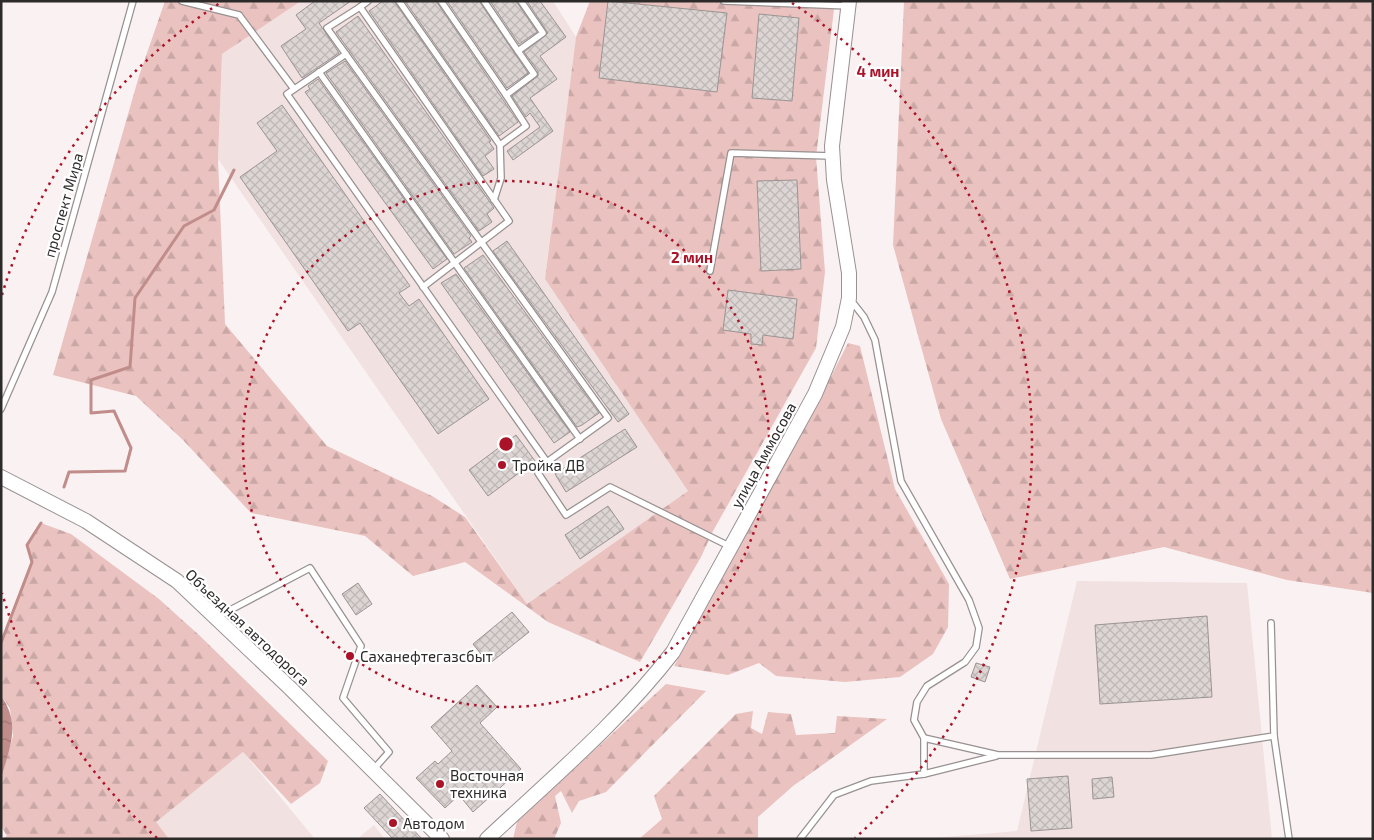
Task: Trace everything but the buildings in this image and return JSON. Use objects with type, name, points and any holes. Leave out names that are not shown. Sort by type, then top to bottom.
[{"type":"street","name":"улица Аммосова","points":[[487,839],[610,724],[647,686],[673,652],[815,394],[843,327],[849,298],[850,273],[834,180],[832,146],[849,3]]},
{"type":"street","name":"Объездная автодорога","points":[[1,477],[86,521],[177,581],[217,617],[442,839]]},
{"type":"lane","name":"проспект Мира","points":[[1,409],[52,292],[133,1]]},
{"type":"lane","points":[[182,1],[239,15],[294,89]]},
{"type":"lane","points":[[368,1],[328,28],[481,244],[608,418],[547,462],[538,472],[566,515],[610,487],[731,547]]},
{"type":"lane","points":[[398,1],[500,145],[501,178],[494,200]]},
{"type":"lane","points":[[441,1],[526,126],[500,145]]},
{"type":"lane","points":[[484,1],[534,74],[506,95]]},
{"type":"lane","points":[[518,51],[543,33],[521,1]]},
{"type":"lane","points":[[724,1],[849,3]]},
{"type":"lane","points":[[360,7],[509,221],[423,287]]},
{"type":"lane","points":[[346,54],[287,94],[547,462]]},
{"type":"lane","points":[[318,72],[580,439]]},
{"type":"lane","points":[[710,271],[731,153],[832,156]]},
{"type":"lane","points":[[849,298],[864,316],[875,340],[901,481],[969,600],[979,628],[976,647],[965,662],[927,686],[917,702],[914,720],[924,738],[924,774]]},
{"type":"lane","points":[[217,617],[310,568],[361,646],[343,698],[389,752],[372,770]]},
{"type":"lane","points":[[1271,623],[1274,736],[1289,839]]},
{"type":"lane","points":[[924,738],[998,755],[1151,755],[1274,736]]},
{"type":"lane","points":[[800,839],[834,795],[870,781],[924,774],[998,755]]},
{"type":"shaded area","points":[[301,1],[553,1],[576,37],[545,279],[688,491],[527,604],[218,159],[222,54]]},
{"type":"shaded area","points":[[1077,581],[1247,583],[1272,839],[921,839],[1017,831]]},
{"type":"shaded area","points":[[243,752],[315,839],[169,839],[155,822]]},
{"type":"shaded area","points":[[374,825],[385,839],[357,839]]},
{"type":"green space","points":[[165,1],[301,1],[222,54],[218,159],[225,324],[327,446],[432,496],[465,517],[527,604],[688,491],[545,279],[576,37],[590,1],[835,1],[816,157],[825,272],[816,348],[713,531],[701,557],[640,662],[548,622],[465,562],[413,576],[365,536],[251,513],[183,440],[136,396],[53,375],[139,76]]},
{"type":"green space","points":[[904,1],[1373,1],[1373,593],[1287,580],[1164,547],[1010,579],[941,419],[893,245]]},
{"type":"green space","points":[[848,343],[860,346],[895,489],[949,584],[948,627],[933,654],[900,677],[845,682],[776,676],[759,663],[728,675],[674,666],[810,418]]},
{"type":"green space","points":[[41,523],[71,534],[159,599],[199,635],[328,761],[320,783],[291,804],[243,752],[156,822],[169,839],[2,839],[7,836],[1,826],[1,778],[13,736],[10,708],[1,696],[1,643],[32,562],[27,545]]},
{"type":"green space","points":[[666,684],[706,691],[606,792],[579,801],[572,813],[561,791],[555,796],[561,823],[554,839],[513,839],[517,822]]},
{"type":"green space","points":[[753,711],[751,728],[762,734],[768,712],[791,714],[796,735],[835,733],[837,716],[887,719],[793,786],[758,817],[758,839],[639,839],[662,819],[654,796],[736,714]]},
{"type":"water","points":[[1,696],[11,716],[12,736],[1,778]]},
{"type":"waterway","points":[[64,487],[69,472],[125,471],[131,448],[114,411],[91,413],[91,380],[130,367],[135,298],[184,226],[214,210],[234,170]]},
{"type":"waterway","points":[[1,643],[32,562],[27,545],[41,523]]},
{"type":"place","name":"Тройка ДВ","points":[[502,465]]},
{"type":"place","name":"Саханефтегазсбыт","points":[[350,656]]},
{"type":"place","name":"Восточная техника","points":[[440,784]]},
{"type":"place","name":"Автодом","points":[[393,823]]}]
